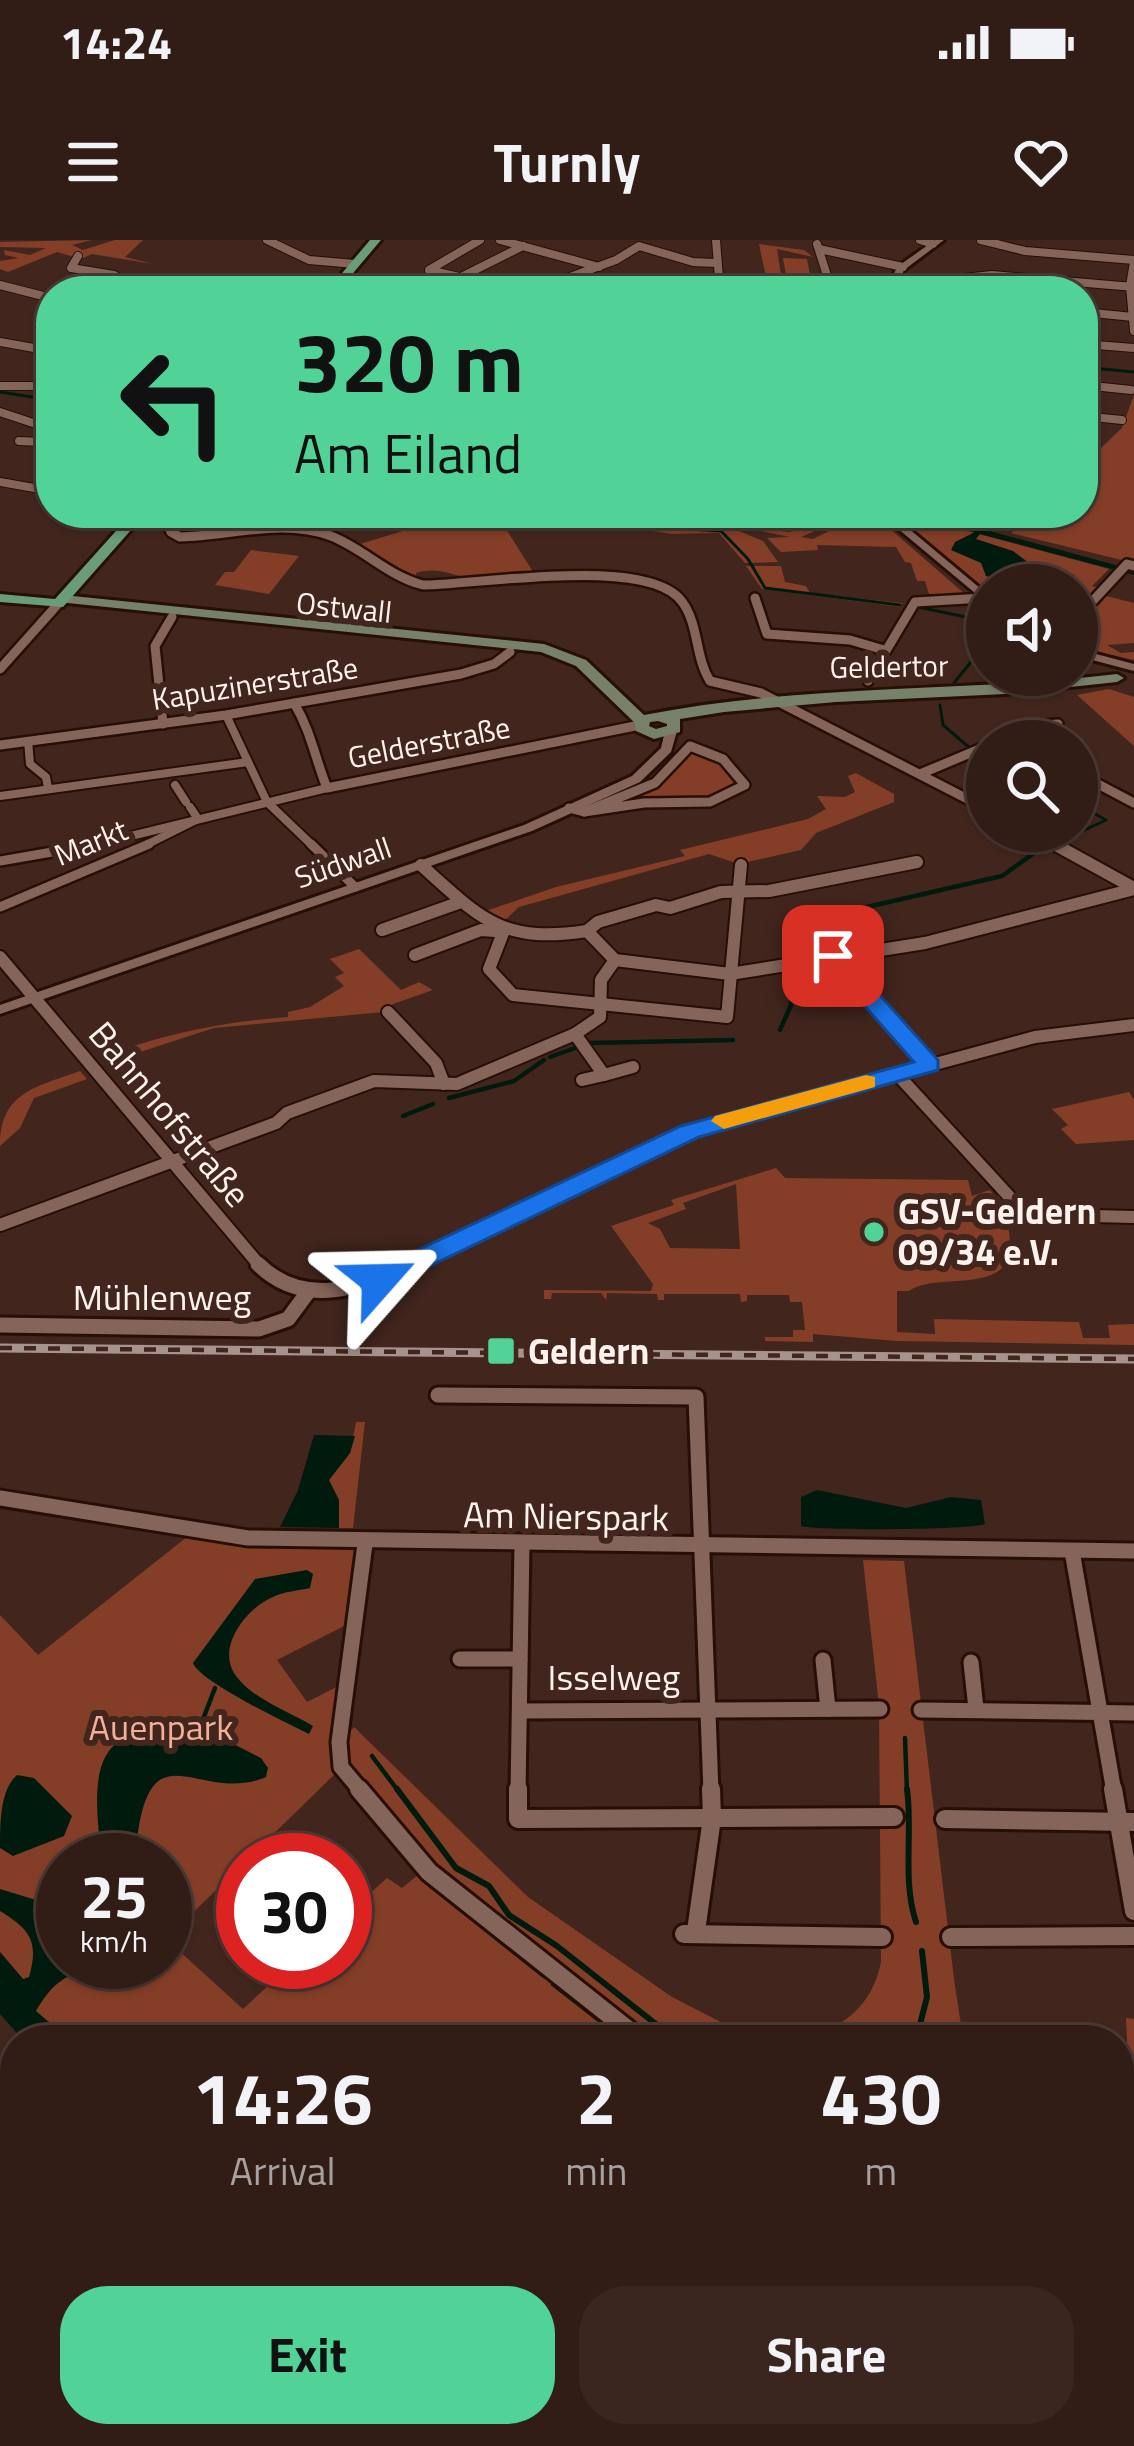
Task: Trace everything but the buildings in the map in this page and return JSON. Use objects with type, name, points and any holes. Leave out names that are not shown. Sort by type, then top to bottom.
[{"type":"main road","points":[[345,276],[376,240]]},
{"type":"main road","points":[[0,597],[60,602],[126,528]]},
{"type":"main road","name":"Ostwall","points":[[60,602],[508,648],[588,670],[657,725]]},
{"type":"main road","name":"Geldertor","points":[[657,725],[770,700],[1067,685],[1127,677]]},
{"type":"street","points":[[267,240],[309,260],[355,264]]},
{"type":"street","points":[[454,276],[429,270],[479,240]]},
{"type":"street","points":[[500,240],[599,267]]},
{"type":"street","points":[[716,240],[718,276]]},
{"type":"street","points":[[920,240],[937,242]]},
{"type":"street","points":[[981,240],[1025,250],[1134,261],[1134,331]]},
{"type":"street","points":[[898,276],[937,242]]},
{"type":"street","points":[[818,244],[903,267]]},
{"type":"street","points":[[818,244],[828,276]]},
{"type":"street","points":[[460,276],[523,246]]},
{"type":"street","points":[[574,276],[639,246],[693,262],[716,263]]},
{"type":"street","points":[[78,256],[71,268],[116,276]]},
{"type":"street","points":[[436,276],[442,273]]},
{"type":"street","points":[[975,276],[1015,276]]},
{"type":"street","points":[[1098,283],[1132,286]]},
{"type":"street","points":[[0,285],[36,294]]},
{"type":"street","points":[[1098,314],[1133,317]]},
{"type":"street","points":[[2,345],[36,349]]},
{"type":"street","points":[[1098,345],[1134,348]]},
{"type":"street","points":[[1098,383],[1131,391]]},
{"type":"street","points":[[0,386],[36,386]]},
{"type":"street","points":[[0,412],[36,423]]},
{"type":"street","points":[[1098,418],[1122,420]]},
{"type":"street","points":[[19,441],[36,442]]},
{"type":"street","points":[[0,482],[36,488]]},
{"type":"street","points":[[169,528],[180,537],[265,528]]},
{"type":"street","points":[[294,528],[325,534],[415,584],[591,578],[659,585],[683,604],[706,677],[753,689],[966,797]]},
{"type":"street","points":[[902,528],[966,582]]},
{"type":"street","points":[[1098,596],[1126,567]]},
{"type":"street","points":[[755,598],[767,634],[850,640],[884,650]]},
{"type":"street","points":[[868,682],[915,602],[966,600]]},
{"type":"street","points":[[0,669],[60,602]]},
{"type":"street","points":[[163,724],[155,646],[173,613]]},
{"type":"street","name":"Kapuzinerstraße","points":[[0,745],[226,715],[473,672],[502,661],[508,648]]},
{"type":"street","points":[[1098,656],[1127,677]]},
{"type":"street","points":[[294,703],[313,734],[313,753],[327,788]]},
{"type":"street","points":[[226,715],[267,802],[355,887]]},
{"type":"street","name":"Gelderstraße","points":[[267,802],[657,725]]},
{"type":"street","name":"Südwall","points":[[0,1010],[576,810],[636,779],[658,758],[668,746],[657,725]]},
{"type":"street","points":[[28,741],[30,764],[46,777],[48,788]]},
{"type":"street","points":[[690,746],[701,747],[729,764],[745,785],[740,792],[699,804],[648,802],[603,813],[576,810],[655,783],[690,746]]},
{"type":"street","points":[[920,774],[966,755]]},
{"type":"street","points":[[0,796],[173,777],[248,762]]},
{"type":"street","points":[[173,777],[198,820]]},
{"type":"street","points":[[1098,784],[1134,803]]},
{"type":"street","name":"Markt","points":[[0,861],[62,853],[267,802]]},
{"type":"street","name":"Markt","points":[[0,907],[169,837],[198,820]]},
{"type":"street","points":[[1068,852],[1134,888]]},
{"type":"street","points":[[415,955],[481,930],[563,936],[656,905],[670,908],[721,892],[769,892],[917,862]]},
{"type":"street","points":[[421,865],[458,903],[501,933]]},
{"type":"street","points":[[501,933],[489,969],[514,995],[727,1017],[741,865]]},
{"type":"street","points":[[587,931],[615,960],[730,974],[925,943],[1134,888]]},
{"type":"street","points":[[382,930],[458,903]]},
{"type":"street","points":[[833,956],[930,1065]]},
{"type":"street","name":"Bahnhofstraße","points":[[0,957],[262,1269],[281,1283],[308,1292]]},
{"type":"street","points":[[0,1225],[374,1081],[444,1084],[490,1073],[522,1053],[575,1034],[600,1017],[601,980],[615,960]]},
{"type":"street","points":[[388,1012],[436,1063],[444,1084]]},
{"type":"street","points":[[308,1292],[340,1292],[369,1284],[690,1132],[1058,1032],[1134,1025]]},
{"type":"street","points":[[575,1034],[604,1075]]},
{"type":"street","points":[[582,1080],[633,1067]]},
{"type":"street","points":[[897,1074],[1016,1204],[1049,1215],[1134,1217]]},
{"type":"street","name":"Mühlenweg","points":[[0,1324],[259,1329],[288,1318],[308,1292]]},
{"type":"street","points":[[438,1395],[696,1397],[712,1818],[690,1933],[882,1937]]},
{"type":"street","name":"Am Nierspark","points":[[0,1498],[248,1538],[365,1544],[1134,1551]]},
{"type":"street","points":[[365,1544],[339,1742],[341,1767],[429,1872],[622,2025]]},
{"type":"street","name":"Isselweg","points":[[522,1544],[518,1819],[712,1818]]},
{"type":"street","points":[[1072,1550],[1101,1713],[1128,1822],[1134,1911]]},
{"type":"street","name":"Isselweg","points":[[460,1659],[520,1659]]},
{"type":"street","points":[[823,1660],[828,1709]]},
{"type":"street","points":[[970,1662],[976,1709]]},
{"type":"street","name":"Isselweg","points":[[520,1711],[880,1709]]},
{"type":"street","points":[[922,1710],[1134,1713]]},
{"type":"street","points":[[712,1818],[894,1817]]},
{"type":"street","points":[[945,1819],[1128,1822]]},
{"type":"street","points":[[951,1936],[1134,1936]]},
{"type":"green space","points":[[92,240],[72,245],[83,250],[115,240],[143,240],[125,257],[153,264],[92,254],[81,259],[57,252],[8,272],[0,269],[0,261],[19,258],[5,255],[4,250],[30,255],[46,248],[0,247],[0,242]]},
{"type":"green space","points":[[759,244],[804,250],[813,257],[777,249],[781,275],[786,275],[783,258],[807,259],[810,275],[818,276],[766,276]]},
{"type":"green space","points":[[1134,395],[1134,563],[1011,533],[1016,528],[1098,528],[1098,451],[1122,428]]},
{"type":"green space","points":[[413,528],[505,528],[535,575],[481,581],[432,571],[416,573],[417,579],[360,544]]},
{"type":"green space","points":[[634,528],[732,528],[763,541],[778,562],[745,563],[719,533],[672,534]]},
{"type":"green space","points":[[746,528],[789,532],[822,528],[801,537],[813,539],[835,528],[889,528],[966,595],[929,594],[925,581],[917,581],[911,563],[905,562],[896,547],[817,545],[818,550],[781,552],[767,538],[790,537]]},
{"type":"green space","points":[[910,528],[956,528],[1090,564],[966,564],[966,574]]},
{"type":"green space","points":[[251,550],[299,556],[269,594],[215,585],[225,572],[234,572]]},
{"type":"green space","points":[[746,566],[781,566],[785,582],[806,586],[810,593],[902,603],[901,607],[762,589]]},
{"type":"green space","points":[[1102,595],[1134,603],[1134,643],[1107,645],[1121,653],[1134,652],[1134,660],[1098,652],[1098,599]]},
{"type":"green space","points":[[1109,689],[1134,697],[1134,746],[1078,696],[1098,696],[1098,691]]},
{"type":"green space","points":[[689,750],[722,762],[740,786],[704,801],[595,810],[658,784]]},
{"type":"green space","points":[[856,773],[894,794],[894,802],[816,833],[801,850],[739,864],[709,854],[519,907],[503,922],[483,912],[556,887],[685,856],[680,850],[808,819],[826,809],[817,796],[845,797],[855,792],[848,776]]},
{"type":"green space","points":[[359,949],[401,990],[419,982],[433,990],[383,1012],[214,1028],[103,1064],[99,1058],[192,1030],[288,1017],[288,1012],[310,1007],[344,986],[335,977],[344,973],[330,959]]},
{"type":"green space","points":[[80,1071],[87,1079],[34,1098],[20,1128],[0,1146],[6,1114],[14,1103],[35,1088]]},
{"type":"green space","points":[[1129,1092],[1134,1100],[1134,1140],[1076,1144],[1061,1129],[1068,1125],[1052,1109]]},
{"type":"green space","name":"GSV-Geldern 09/34 e.V.","points":[[776,1168],[785,1178],[968,1180],[972,1196],[990,1190],[1002,1208],[1010,1243],[1008,1260],[986,1277],[897,1291],[897,1332],[935,1334],[934,1319],[1079,1322],[1083,1338],[1110,1338],[1108,1325],[1134,1324],[1134,1345],[897,1341],[813,1334],[813,1342],[765,1341],[765,1337],[793,1337],[793,1330],[805,1330],[802,1302],[790,1302],[789,1295],[747,1295],[747,1301],[741,1302],[740,1294],[664,1294],[664,1300],[658,1300],[657,1294],[607,1293],[606,1300],[601,1293],[552,1293],[551,1299],[544,1299],[544,1290],[651,1291],[653,1284],[611,1226],[674,1205],[671,1200]],"holes":[[[736,1184],[740,1249],[670,1248],[660,1229],[648,1223],[686,1209],[683,1203]]]},
{"type":"green space","points":[[356,1422],[365,1422],[353,1528],[339,1528],[339,1501],[329,1480],[350,1453]]},
{"type":"green space","name":"Auenpark","points":[[197,1529],[365,1544],[354,1621],[277,1660],[307,1702],[354,1678],[348,1734],[354,1727],[528,1897],[672,1997],[727,2025],[628,2025],[429,1872],[341,1768],[274,1833],[216,1833],[216,1890],[192,1914],[192,1833],[36,1833],[36,1989],[192,1989],[192,1963],[243,2009],[265,1989],[372,1989],[372,1892],[387,1878],[402,1888],[418,1875],[542,1975],[617,2025],[55,2025],[38,2017],[23,1979],[0,1952],[0,1615],[38,1655]]},
{"type":"green space","points":[[863,1560],[904,1561],[961,2025],[837,2025],[869,1993],[881,1962],[879,1706]]},
{"type":"shaded area","points":[[960,528],[979,528],[1134,570],[1134,575],[980,534],[976,539],[1013,551],[1030,564],[981,564],[951,550],[955,542],[975,532]]},
{"type":"shaded area","points":[[314,1435],[355,1436],[350,1453],[329,1480],[339,1500],[339,1528],[280,1527],[298,1490]]},
{"type":"shaded area","points":[[817,1490],[906,1508],[951,1497],[981,1500],[985,1524],[894,1529],[801,1526],[801,1497]]},
{"type":"shaded area","points":[[307,1570],[313,1574],[310,1588],[278,1595],[254,1609],[238,1628],[229,1651],[241,1682],[313,1726],[309,1734],[226,1690],[193,1663],[255,1579]]},
{"type":"shaded area","points":[[165,1727],[200,1727],[261,1758],[268,1768],[266,1777],[241,1783],[163,1778],[150,1790],[139,1833],[99,1833],[97,1793],[107,1754],[120,1740]]},
{"type":"shaded area","points":[[17,1775],[34,1778],[72,1816],[65,1833],[36,1833],[36,1847],[13,1856],[0,1848],[4,1798]]},
{"type":"shaded area","points":[[0,1889],[36,1900],[36,1989],[52,1989],[36,2011],[52,2025],[10,2025],[0,2014],[0,1952],[23,1979],[29,1977],[32,1946],[19,1924],[0,1911]]},
{"type":"waterway","points":[[1098,368],[1134,372]]},
{"type":"waterway","points":[[0,392],[36,398]]},
{"type":"waterway","points":[[672,528],[721,531],[748,559],[765,588],[900,605]]},
{"type":"waterway","points":[[918,607],[966,617]]},
{"type":"waterway","points":[[954,683],[966,668]]},
{"type":"waterway","points":[[940,705],[943,725],[966,745]]},
{"type":"waterway","points":[[1098,816],[1106,820],[1098,824]]},
{"type":"waterway","points":[[793,932],[832,915],[1002,876],[1036,852]]},
{"type":"waterway","points":[[780,1030],[791,1005],[791,969]]},
{"type":"waterway","points":[[590,1043],[733,1040]]},
{"type":"waterway","points":[[550,1057],[575,1048]]},
{"type":"waterway","points":[[449,1098],[514,1081],[544,1060]]},
{"type":"waterway","points":[[403,1116],[433,1104]]},
{"type":"waterway","points":[[200,1727],[215,1688]]},
{"type":"waterway","points":[[905,1738],[907,1792]]},
{"type":"waterway","points":[[372,1756],[399,1792]]},
{"type":"waterway","points":[[397,1789],[456,1868],[489,1886],[509,1915],[557,1946],[657,2025]]},
{"type":"waterway","points":[[907,1789],[910,1890],[916,1922]]},
{"type":"waterway","points":[[426,1881],[544,1975]]},
{"type":"waterway","points":[[920,2025],[927,1997],[922,1951]]},
{"type":"waterway","points":[[554,1984],[607,2025]]},
{"type":"railway","points":[[0,1348],[1134,1359]]},
{"type":"slow traffic","points":[[724,1121],[866,1082]]},
{"type":"place","name":"GSV-Geldern 09/34 e.V.","points":[[874,1232]]},
{"type":"place","name":"Geldern","points":[[501,1351]]},
{"type":"route","points":[[379,1280],[690,1132],[930,1065],[833,956]]}]
